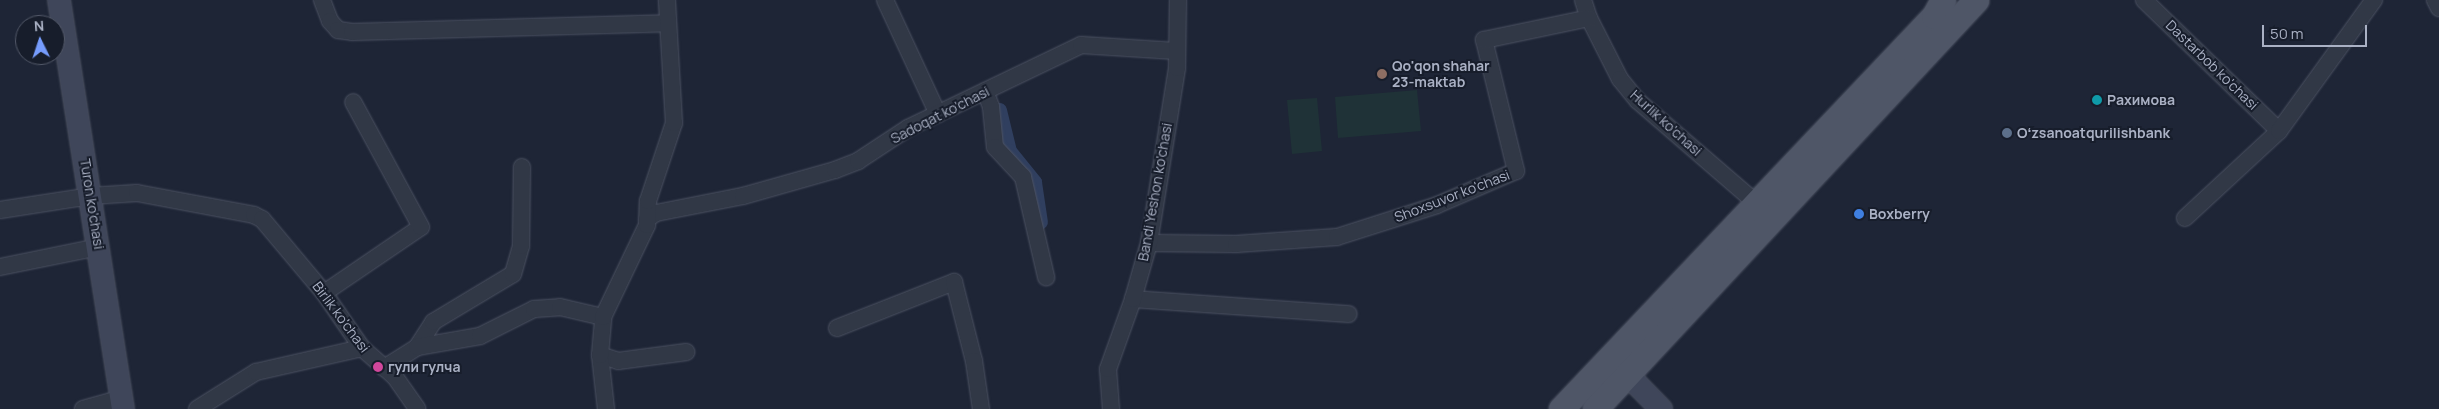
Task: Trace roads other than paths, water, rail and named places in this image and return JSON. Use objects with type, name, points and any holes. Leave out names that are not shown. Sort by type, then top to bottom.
[{"type":"main road","name":"Turon ko'chasi","points":[[59,0],[123,403]]},
{"type":"main road","points":[[1595,409],[1619,366],[1756,202],[1934,16],[1943,0]]},
{"type":"main road","points":[[1561,409],[1619,366],[1774,220],[1976,0]]},
{"type":"main road","points":[[1619,366],[1662,409]]},
{"type":"street","points":[[322,0],[330,21],[338,30],[352,32],[668,23]]},
{"type":"street","points":[[606,409],[600,356],[603,318],[647,219],[650,193],[674,123],[667,0]]},
{"type":"street","points":[[885,0],[938,114]]},
{"type":"street","name":"Bandi Yeshon ko'chasi","points":[[1111,409],[1108,368],[1133,299],[1149,243],[1177,68],[1178,0]]},
{"type":"street","name":"Hurlik ko'chasi","points":[[1583,0],[1589,18],[1620,79],[1638,101],[1756,202]]},
{"type":"street","name":"Dastarbob ko'chasi","points":[[2144,0],[2279,131]]},
{"type":"street","points":[[2185,218],[2279,131],[2374,0]]},
{"type":"street","points":[[2435,0],[2439,8]]},
{"type":"street","name":"Shoxsuvor ko'chasi","points":[[1149,243],[1236,244],[1337,237],[1437,204],[1516,172],[1484,40],[1589,18]]},
{"type":"street","name":"Sadoqat ko'chasi","points":[[647,219],[656,213],[743,196],[835,170],[858,161],[908,128],[1081,45],[1176,51]]},
{"type":"street","points":[[985,91],[991,107],[995,146],[1023,176],[1046,277]]},
{"type":"street","points":[[324,293],[421,227],[353,102]]},
{"type":"street","points":[[417,347],[434,322],[513,274],[521,246],[522,167]]},
{"type":"street","name":"Birlik ko'chasi","points":[[0,210],[90,196],[150,194],[254,215],[262,219],[324,293],[362,348],[395,377],[417,409]]},
{"type":"street","points":[[0,267],[98,247]]},
{"type":"street","points":[[837,328],[954,282],[974,361],[981,409]]},
{"type":"street","points":[[1133,299],[1348,314]]},
{"type":"street","points":[[384,368],[417,347],[480,336],[534,309],[560,307],[603,318]]},
{"type":"street","points":[[197,409],[256,372],[362,348]]},
{"type":"street","points":[[600,356],[618,361],[686,352]]},
{"type":"street","points":[[82,409],[123,403]]},
{"type":"waterway","points":[[999,110],[1009,151],[1034,182],[1040,222]]},
{"type":"place","name":"Qo'qon shahar 23-maktab","points":[[1382,74]]},
{"type":"place","name":"Рахимова","points":[[2097,100]]},
{"type":"place","name":"Oʻzsanoatqurilishbank","points":[[2007,133]]},
{"type":"place","name":"Boxberry","points":[[1859,214]]},
{"type":"place","name":"гули гулча","points":[[378,367]]}]
